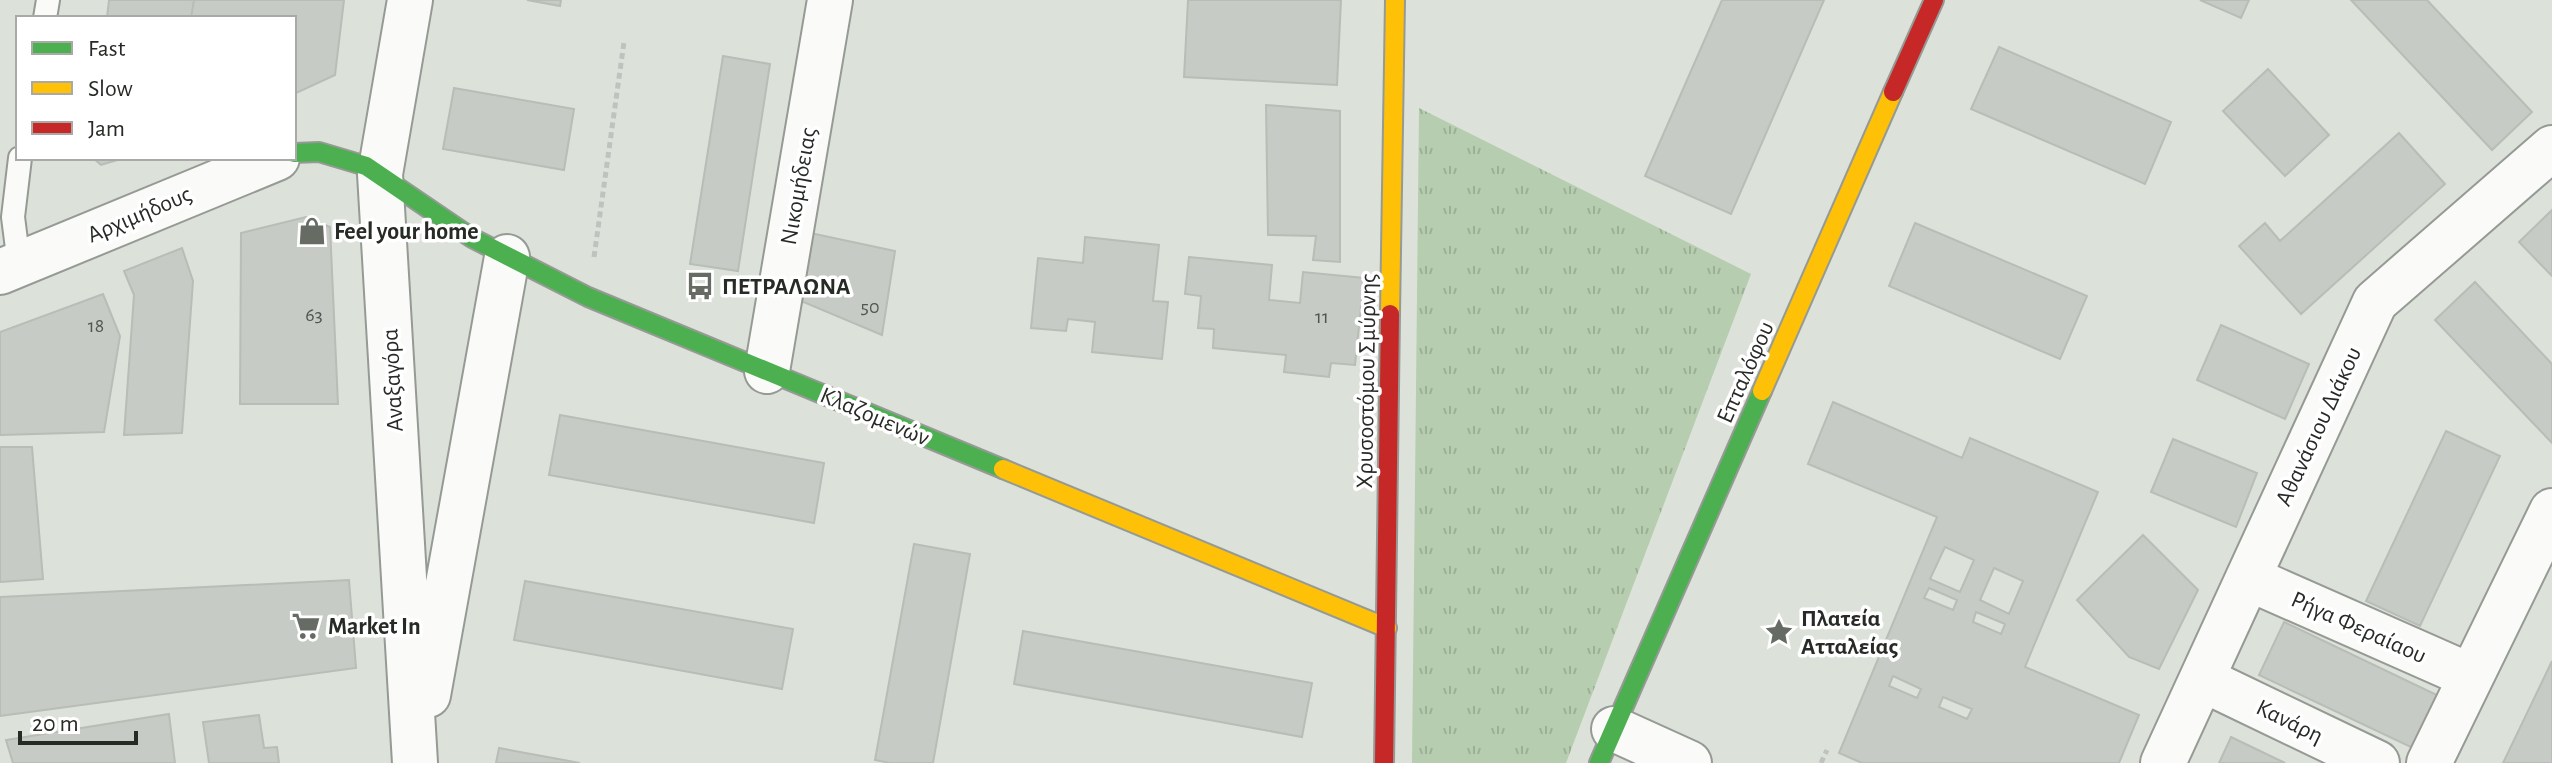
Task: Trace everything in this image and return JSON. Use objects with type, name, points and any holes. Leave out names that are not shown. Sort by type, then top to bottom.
[{"type":"street","name":"Αναξαγόρα","points":[[410,0],[380,174],[415,763]]},
{"type":"street","name":"Νικομήδειας","points":[[767,371],[830,0]]},
{"type":"street","name":"Χρυσοστόμου Σμύρνης","points":[[1384,763],[1395,0]]},
{"type":"street","name":"Επταλόφου","points":[[1606,746],[1934,0]]},
{"type":"street","name":"Αθανάσιου Διάκου","points":[[2163,763],[2375,302],[2552,148]]},
{"type":"street","points":[[296,153],[315,149],[340,153],[380,174]]},
{"type":"street","name":"Αρχιμήδους","points":[[10,268],[272,160]]},
{"type":"street","name":"Κλαζομενών","points":[[380,174],[437,216],[507,257],[588,297],[1387,628]]},
{"type":"street","name":"Αναξαγόρα","points":[[415,763],[507,257]]},
{"type":"street","points":[[2429,763],[2470,676],[2545,538]]},
{"type":"street","name":"Ρήγα Φεραίαου","points":[[2248,578],[2470,676]]},
{"type":"street","name":"Κανάρη","points":[[2202,679],[2377,763]]},
{"type":"street","points":[[1606,746],[1689,763]]},
{"type":"lane","points":[[10,268],[20,160]]},
{"type":"path","points":[[588,297],[624,42]]},
{"type":"path","points":[[1821,763],[1827,750]]},
{"type":"green space","points":[[1419,108],[1751,274],[1566,763],[1412,763]]},
{"type":"building","points":[[109,0],[194,0],[191,16],[107,16]]},
{"type":"building","points":[[194,0],[344,0],[335,75],[296,93],[296,16],[191,16]]},
{"type":"building","points":[[527,0],[561,0],[560,6]]},
{"type":"building","points":[[1188,0],[1341,0],[1337,85],[1184,77]]},
{"type":"building","points":[[1722,0],[1824,0],[1731,214],[1645,176]]},
{"type":"building","points":[[2200,0],[2249,0],[2241,18]]},
{"type":"building","points":[[2351,0],[2427,0],[2532,112],[2492,150]]},
{"type":"building","points":[[1999,47],[2171,122],[2145,184],[1971,109]]},
{"type":"building","points":[[723,56],[770,64],[738,271],[690,264]]},
{"type":"building","points":[[2268,69],[2329,135],[2285,176],[2223,111]]},
{"type":"building","points":[[454,88],[574,109],[564,170],[443,149]]},
{"type":"building","points":[[1266,105],[1340,111],[1340,262],[1313,260],[1316,236],[1268,235]]},
{"type":"building","points":[[2399,133],[2445,184],[2301,314],[2239,246],[2265,223],[2280,241]]},
{"type":"building","points":[[95,160],[117,160],[101,165]]},
{"type":"building","points":[[2552,210],[2552,276],[2519,242]]},
{"type":"building","points":[[306,217],[330,227],[338,404],[240,404],[241,233]]},
{"type":"building","points":[[1915,223],[2087,296],[2060,359],[1889,286]]},
{"type":"building","points":[[801,231],[895,251],[882,335],[789,296]]},
{"type":"building","points":[[1085,237],[1159,245],[1153,301],[1168,302],[1162,359],[1092,352],[1095,322],[1068,319],[1066,331],[1031,328],[1038,258],[1083,263]]},
{"type":"building","points":[[182,248],[193,281],[182,433],[124,435],[134,295],[124,271]]},
{"type":"building","points":[[1189,257],[1272,265],[1269,300],[1300,303],[1303,272],[1364,278],[1355,365],[1331,363],[1329,377],[1284,372],[1286,355],[1213,348],[1214,329],[1198,328],[1201,296],[1185,294]]},
{"type":"building","points":[[2475,282],[2552,364],[2552,443],[2435,320]]},
{"type":"building","points":[[103,294],[120,336],[104,432],[0,435],[0,332]]},
{"type":"building","points":[[2221,325],[2309,364],[2285,419],[2197,380]]},
{"type":"building","points":[[1833,402],[1962,458],[1970,438],[2098,492],[2025,667],[2139,715],[2119,763],[1862,763],[1839,753],[1937,517],[1808,464]],"holes":[[[1945,547],[1974,560],[1960,592],[1930,579]],[[1994,568],[2023,581],[2009,614],[1980,600]],[[1929,588],[1957,600],[1953,610],[1924,598]],[[1976,612],[2005,624],[2001,634],[1973,622]],[[1893,676],[1921,689],[1917,698],[1889,686]],[[1943,697],[1972,709],[1967,719],[1939,707]]]},
{"type":"building","points":[[560,415],[824,463],[814,523],[549,475]]},
{"type":"building","points":[[2446,431],[2500,456],[2420,626],[2366,601]]},
{"type":"building","points":[[2173,439],[2257,473],[2236,527],[2151,492]]},
{"type":"building","points":[[0,447],[32,447],[43,579],[0,582]]},
{"type":"building","points":[[2143,535],[2198,590],[2159,669],[2129,657],[2077,600]]},
{"type":"building","points":[[914,544],[970,554],[933,763],[890,763],[875,760]]},
{"type":"building","points":[[349,580],[356,668],[0,716],[0,597]]},
{"type":"building","points":[[525,581],[793,629],[782,689],[514,640]]},
{"type":"building","points":[[2284,622],[2441,697],[2417,750],[2259,675]]},
{"type":"building","points":[[1023,631],[1312,683],[1302,737],[1014,684]]},
{"type":"building","points":[[2552,661],[2552,763],[2503,763]]},
{"type":"building","points":[[169,714],[175,763],[13,763],[6,740]]},
{"type":"building","points":[[259,715],[264,748],[277,747],[279,763],[209,763],[203,722]]},
{"type":"building","points":[[2231,737],[2285,763],[2219,763]]},
{"type":"building","points":[[499,748],[580,763],[496,763]]},
{"type":"traffic: fast","points":[[296,153],[319,152],[366,166],[472,238],[588,297],[1003,469]]},
{"type":"traffic: fast","points":[[1599,763],[1762,391]]},
{"type":"traffic: slow","points":[[1390,314],[1395,0]]},
{"type":"traffic: slow","points":[[1762,391],[1893,92]]},
{"type":"traffic: slow","points":[[1003,469],[1387,628]]},
{"type":"traffic: jam","points":[[1893,92],[1934,0]]},
{"type":"traffic: jam","points":[[1384,763],[1390,314]]},
{"type":"place","name":"Feel your home","points":[[312,231]]},
{"type":"place","name":"ΠΕΤΡΑΛΩΝΑ","points":[[700,286]]},
{"type":"place","name":"Market In","points":[[306,626]]},
{"type":"place","name":"Πλατεία Ατταλείας","points":[[1779,632]]}]
